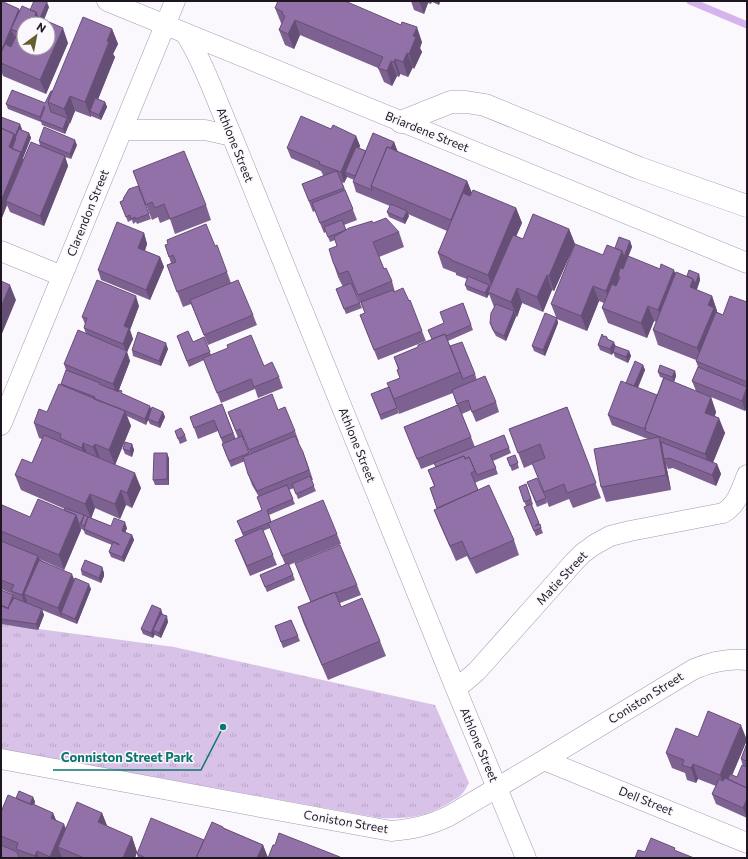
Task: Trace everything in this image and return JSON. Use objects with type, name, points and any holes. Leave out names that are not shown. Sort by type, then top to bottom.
[{"type":"main road","points":[[401,122],[451,102],[466,102],[486,105],[639,168],[747,206]]},
{"type":"street","name":"Briardene Street","points":[[107,1],[747,263]]},
{"type":"street","name":"Clarendon Street","points":[[1,425],[174,1]]},
{"type":"street","name":"Athlone Street","points":[[185,33],[194,47],[232,136],[526,858]]},
{"type":"street","points":[[122,130],[205,130],[232,136]]},
{"type":"street","points":[[1,251],[62,276]]},
{"type":"street","name":"Matie Street","points":[[456,689],[477,671],[583,553],[610,536],[723,513],[735,504],[747,475]]},
{"type":"street","name":"Coniston Street","points":[[1,759],[390,831],[420,827],[449,816],[694,669],[730,659],[747,660]]},
{"type":"street","name":"Dell Street","points":[[544,760],[747,843]]},
{"type":"green space","points":[[1,624],[174,647],[435,705],[469,783],[460,796],[434,811],[418,816],[380,818],[1,749]]},
{"type":"building","points":[[1,1],[19,9],[3,47],[1,46]]},
{"type":"building","points":[[34,1],[47,2],[41,16],[38,16],[36,12],[30,10]]},
{"type":"building","points":[[278,1],[345,1],[401,25],[402,22],[417,27],[413,36],[416,37],[409,54],[407,53],[403,62],[395,59],[394,62],[391,61],[387,71],[378,68],[383,57],[295,20],[288,34],[279,30],[285,16],[282,14],[283,12],[275,8]]},
{"type":"building","points":[[22,6],[36,12],[35,16],[17,16]]},
{"type":"building","points":[[83,17],[112,29],[107,41],[109,42],[85,102],[70,96],[64,109],[48,102]]},
{"type":"building","points":[[16,19],[16,31],[11,29]]},
{"type":"building","points":[[56,25],[63,28],[56,44]]},
{"type":"building","points":[[16,36],[16,56],[51,56],[40,80],[1,63],[1,53],[5,44],[11,47]]},
{"type":"building","points":[[12,90],[45,103],[52,91],[48,102],[51,112],[67,118],[63,129],[40,120],[45,107],[44,106],[40,117],[6,104]]},
{"type":"building","points":[[95,98],[105,102],[99,115],[90,111]]},
{"type":"building","points":[[301,116],[331,129],[333,125],[356,136],[341,172],[319,164],[320,162],[287,148]]},
{"type":"building","points":[[1,117],[20,124],[15,136],[14,134],[1,128]]},
{"type":"building","points":[[44,127],[75,140],[70,154],[39,141]]},
{"type":"building","points":[[1,128],[14,134],[9,147],[21,152],[1,201]]},
{"type":"building","points":[[19,129],[29,133],[21,153],[12,149]]},
{"type":"building","points":[[373,133],[394,142],[391,148],[387,147],[371,186],[372,190],[353,182]]},
{"type":"building","points":[[31,142],[65,156],[40,216],[6,201]]},
{"type":"building","points":[[356,147],[366,151],[355,176],[345,172]]},
{"type":"building","points":[[387,147],[467,181],[451,220],[371,186]]},
{"type":"building","points":[[184,151],[206,205],[170,219],[164,204],[155,208],[152,202],[146,205],[133,171]]},
{"type":"building","points":[[336,171],[344,188],[309,201],[302,184]]},
{"type":"building","points":[[138,186],[149,214],[131,219],[130,215],[126,217],[120,202],[124,200],[123,199],[129,189]]},
{"type":"building","points":[[345,190],[353,209],[320,223],[312,203]]},
{"type":"building","points":[[473,190],[516,208],[488,275],[438,253],[463,193],[470,196]]},
{"type":"building","points":[[391,204],[407,211],[403,219],[387,212]]},
{"type":"building","points":[[533,214],[569,229],[549,276],[547,275],[537,297],[517,288],[511,302],[488,292],[513,235],[523,239]]},
{"type":"building","points":[[386,218],[399,232],[373,242],[384,269],[386,268],[392,281],[358,295],[348,271],[339,274],[329,249],[337,246],[334,237],[349,228],[372,221],[373,223]]},
{"type":"building","points":[[342,220],[346,230],[328,237],[324,227]]},
{"type":"building","points":[[117,222],[144,233],[138,248],[160,257],[146,290],[98,270]]},
{"type":"building","points":[[206,224],[215,246],[217,245],[227,272],[177,292],[167,265],[176,262],[173,255],[169,257],[165,245],[168,244],[167,240]]},
{"type":"building","points":[[619,237],[630,241],[624,257],[622,251],[615,248]]},
{"type":"building","points":[[575,244],[603,255],[607,245],[622,251],[606,291],[593,286],[581,316],[551,304]]},
{"type":"building","points":[[628,256],[660,269],[661,264],[674,270],[658,310],[648,306],[641,323],[602,308],[612,284],[616,286],[620,277],[618,276],[620,268],[623,269]]},
{"type":"building","points":[[689,270],[699,274],[695,284],[693,279],[687,276]]},
{"type":"building","points":[[676,272],[693,279],[690,287],[712,296],[708,305],[714,308],[697,348],[653,330]]},
{"type":"building","points":[[468,276],[489,285],[485,293],[465,285]]},
{"type":"building","points":[[97,280],[136,296],[124,326],[129,328],[123,344],[84,328],[87,318],[82,317]]},
{"type":"building","points":[[238,280],[253,315],[204,335],[190,300]]},
{"type":"building","points":[[1,281],[10,285],[1,307]]},
{"type":"building","points":[[351,283],[360,303],[344,309],[336,289]]},
{"type":"building","points":[[403,288],[409,301],[410,300],[422,331],[374,350],[360,315],[365,313],[361,302],[393,290],[394,292]]},
{"type":"building","points":[[730,296],[747,302],[747,382],[696,361],[716,312],[723,315]]},
{"type":"building","points":[[463,303],[471,325],[446,336],[445,334],[432,339],[428,330],[444,323],[440,312]]},
{"type":"building","points":[[496,304],[514,311],[504,336],[494,331],[490,323],[491,313]]},
{"type":"building","points":[[545,313],[557,318],[543,350],[532,346]]},
{"type":"building","points":[[78,330],[127,351],[113,384],[64,364]]},
{"type":"building","points":[[188,331],[193,342],[204,337],[210,352],[187,361],[177,336]]},
{"type":"building","points":[[138,332],[166,343],[159,361],[132,350]]},
{"type":"building","points":[[445,334],[460,372],[394,399],[387,383],[400,378],[397,370],[399,369],[394,357]]},
{"type":"building","points":[[602,334],[603,337],[605,336],[607,339],[614,342],[610,349],[598,345]]},
{"type":"building","points":[[251,335],[264,366],[272,362],[279,377],[254,387],[251,379],[217,393],[203,358],[228,348],[227,345]]},
{"type":"building","points":[[462,342],[475,374],[463,379],[450,346]]},
{"type":"building","points":[[615,346],[629,351],[626,357],[613,352]]},
{"type":"building","points":[[635,361],[643,365],[634,386],[626,383]]},
{"type":"building","points":[[660,365],[675,371],[672,377],[658,372]]},
{"type":"building","points":[[698,367],[747,387],[742,401],[692,381]]},
{"type":"building","points":[[66,370],[119,392],[119,390],[122,391],[121,393],[150,406],[145,419],[61,384]]},
{"type":"building","points":[[485,376],[496,402],[472,412],[468,400],[457,404],[452,390]]},
{"type":"building","points":[[664,378],[711,397],[705,413],[719,418],[705,454],[645,431],[645,427]]},
{"type":"building","points":[[621,381],[657,395],[645,429],[608,415]]},
{"type":"building","points":[[59,384],[125,411],[109,450],[95,444],[93,447],[83,443],[82,448],[60,438],[61,434],[34,423],[39,409],[47,412]]},
{"type":"building","points":[[389,387],[397,408],[380,415],[371,394]]},
{"type":"building","points":[[272,394],[278,410],[285,407],[295,431],[249,450],[240,429],[236,431],[228,412]]},
{"type":"building","points":[[222,404],[233,433],[221,438],[214,420],[194,428],[190,417]]},
{"type":"building","points":[[458,405],[471,437],[417,459],[404,427]]},
{"type":"building","points":[[152,407],[163,412],[158,423],[148,419]]},
{"type":"building","points":[[567,407],[596,483],[567,493],[564,484],[544,492],[532,463],[545,458],[540,444],[518,453],[509,429]]},
{"type":"building","points":[[181,428],[185,435],[178,439],[175,431]]},
{"type":"building","points":[[44,435],[135,473],[127,493],[121,490],[115,504],[90,494],[85,504],[15,475],[22,459],[32,463]]},
{"type":"building","points":[[504,435],[509,448],[490,455],[496,468],[477,475],[469,457],[465,459],[464,456],[436,467],[434,463]]},
{"type":"building","points":[[242,436],[249,453],[229,461],[222,444]]},
{"type":"building","points":[[295,436],[303,452],[309,470],[257,491],[248,474],[243,457]]},
{"type":"building","points":[[659,437],[666,475],[601,487],[594,449]]},
{"type":"building","points":[[125,442],[132,444],[130,451],[123,449]]},
{"type":"building","points":[[661,442],[717,464],[712,475],[669,458],[664,459]]},
{"type":"building","points":[[154,453],[167,453],[167,479],[153,480]]},
{"type":"building","points":[[515,455],[518,463],[510,466],[507,458]]},
{"type":"building","points":[[464,456],[465,459],[469,457],[475,471],[471,473],[478,490],[437,508],[430,488],[435,486],[428,470]]},
{"type":"building","points":[[310,476],[314,486],[296,494],[292,484]]},
{"type":"building","points":[[537,478],[546,498],[536,502],[527,482]]},
{"type":"building","points":[[526,484],[531,499],[524,502],[519,487]]},
{"type":"building","points":[[287,485],[293,499],[267,510],[271,522],[243,533],[237,521],[262,510],[257,497]]},
{"type":"building","points":[[489,485],[514,540],[470,559],[462,541],[450,546],[434,510]]},
{"type":"building","points":[[38,499],[76,515],[59,555],[1,531],[2,505],[30,517]]},
{"type":"building","points":[[323,500],[337,534],[282,556],[268,523]]},
{"type":"building","points":[[531,504],[539,523],[535,526],[540,524],[541,528],[534,531],[524,507]]},
{"type":"building","points":[[65,508],[84,515],[80,524],[76,515],[64,510]]},
{"type":"building","points":[[84,515],[88,517],[84,526],[81,525]]},
{"type":"building","points":[[88,517],[111,526],[114,518],[125,522],[122,531],[132,535],[122,557],[109,552],[113,542],[119,544],[84,529]]},
{"type":"building","points":[[262,528],[273,555],[247,566],[235,540]]},
{"type":"building","points":[[1,541],[38,556],[22,595],[11,591],[14,585],[1,580]]},
{"type":"building","points":[[340,545],[357,585],[311,602],[295,563]]},
{"type":"building","points":[[39,560],[72,574],[58,608],[24,594]]},
{"type":"building","points":[[85,560],[102,567],[99,578],[81,570]]},
{"type":"building","points":[[288,563],[293,575],[265,587],[260,575]]},
{"type":"building","points":[[75,578],[89,584],[75,619],[61,613]]},
{"type":"building","points":[[1,590],[13,595],[8,608],[1,605]]},
{"type":"building","points":[[335,592],[341,607],[362,598],[380,641],[322,665],[298,607]]},
{"type":"building","points":[[14,598],[42,609],[36,624],[1,619],[1,606],[9,609],[8,608]]},
{"type":"building","points":[[152,605],[161,609],[151,633],[141,629]]},
{"type":"building","points":[[161,614],[167,616],[159,633],[153,630]]},
{"type":"building","points":[[291,620],[298,636],[281,642],[275,626]]},
{"type":"building","points":[[708,711],[741,725],[720,775],[693,764],[691,768],[682,765],[684,760],[666,753],[676,728],[698,737]]},
{"type":"building","points":[[747,743],[747,761],[741,759]]},
{"type":"building","points":[[742,765],[747,767],[747,788],[728,779],[730,774],[737,777]]},
{"type":"building","points":[[725,778],[747,788],[747,799],[743,808],[712,794],[719,779],[723,781]]},
{"type":"building","points":[[19,791],[33,797],[30,804],[16,798]]},
{"type":"building","points":[[8,795],[53,813],[51,818],[64,824],[50,857],[37,851],[35,856],[16,849],[18,843],[1,836],[1,812]]},
{"type":"building","points":[[77,802],[102,813],[98,822],[132,837],[123,858],[84,858],[58,847]]},
{"type":"building","points":[[151,818],[204,840],[196,858],[146,858],[137,854]]},
{"type":"building","points":[[212,822],[263,845],[257,858],[196,858]]},
{"type":"building","points":[[279,833],[340,857],[340,858],[268,858]]},
{"type":"building","points":[[651,838],[694,858],[635,858],[638,850],[645,852]]},
{"type":"building","points":[[1,845],[17,852],[19,857],[1,858]]},
{"type":"waterway","points":[[690,1],[747,25]]},
{"type":"place","name":"Conniston Street Park","points":[[223,727]]}]
